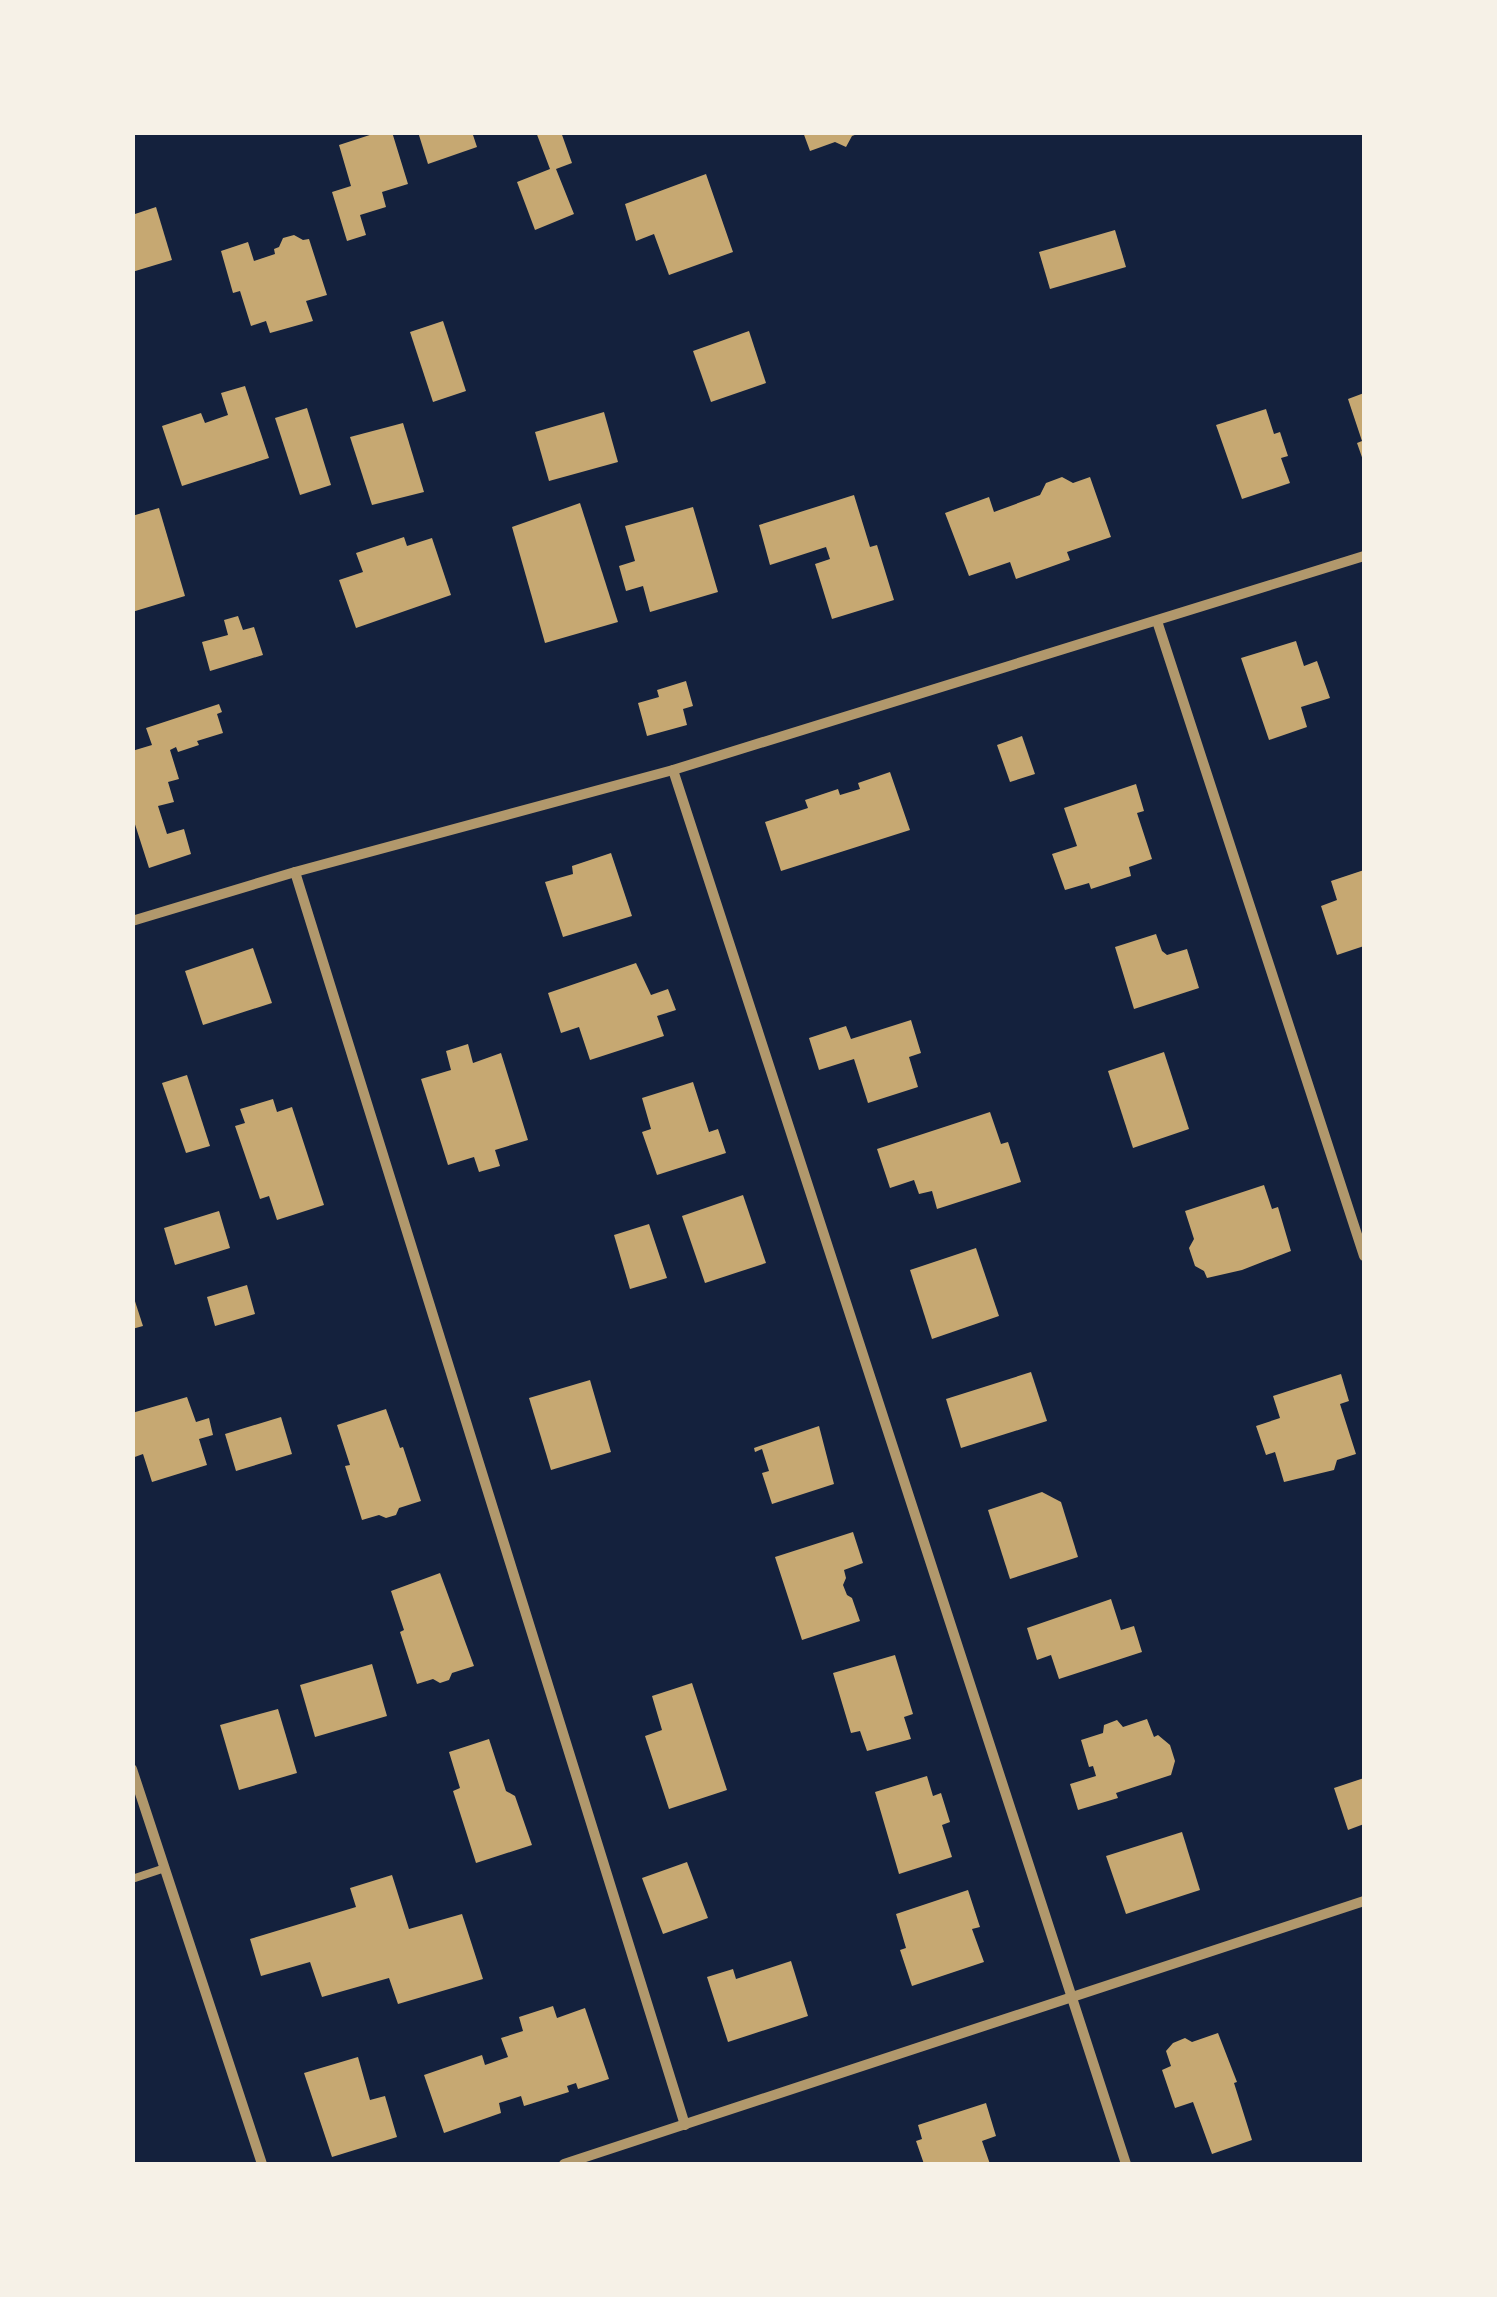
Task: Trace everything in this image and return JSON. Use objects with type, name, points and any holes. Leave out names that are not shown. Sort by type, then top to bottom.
[{"type":"street","points":[[132,921],[295,872],[673,770],[1364,556]]},
{"type":"street","points":[[1158,621],[1364,1256]]},
{"type":"street","points":[[673,770],[1126,2164]]},
{"type":"street","points":[[295,872],[684,2125]]},
{"type":"street","points":[[132,1769],[262,2164]]},
{"type":"street","points":[[564,2164],[1364,1901]]},
{"type":"lane","points":[[132,1878],[164,1868]]},
{"type":"building","points":[[379,132],[392,132],[408,184],[382,192],[386,207],[360,215],[366,235],[347,241],[332,192],[351,186],[339,145]]},
{"type":"building","points":[[418,132],[472,132],[477,147],[428,164]]},
{"type":"building","points":[[536,132],[561,132],[572,163],[556,169],[574,214],[535,230],[517,182],[550,169]]},
{"type":"building","points":[[803,132],[860,133],[852,136],[846,147],[835,142],[810,151]]},
{"type":"building","points":[[706,174],[733,252],[669,275],[654,234],[636,241],[625,204]]},
{"type":"building","points":[[156,207],[172,260],[132,272],[132,215]]},
{"type":"building","points":[[1115,230],[1126,267],[1050,289],[1039,252]]},
{"type":"building","points":[[294,235],[309,239],[327,295],[306,301],[313,321],[270,333],[266,321],[251,326],[240,291],[233,293],[221,251],[248,242],[254,261],[275,254],[274,249],[283,238]]},
{"type":"building","points":[[443,321],[466,391],[433,402],[410,332]]},
{"type":"building","points":[[749,331],[766,383],[711,402],[693,351]]},
{"type":"building","points":[[245,386],[269,458],[182,486],[162,426],[201,413],[205,423],[228,415],[221,393]]},
{"type":"building","points":[[1364,393],[1364,463],[1357,443],[1362,441],[1348,399]]},
{"type":"building","points":[[307,408],[331,485],[300,495],[275,418]]},
{"type":"building","points":[[1266,409],[1274,434],[1280,432],[1288,456],[1281,458],[1290,483],[1242,499],[1216,425]]},
{"type":"building","points":[[604,412],[618,462],[549,481],[535,432]]},
{"type":"building","points":[[403,423],[424,492],[372,505],[350,437]]},
{"type":"building","points":[[1062,477],[1073,483],[1090,477],[1111,537],[1067,552],[1070,560],[1016,579],[1010,562],[969,576],[945,513],[989,497],[994,512],[1040,495],[1046,483]]},
{"type":"building","points":[[854,495],[870,547],[877,545],[894,600],[832,619],[815,564],[830,559],[826,547],[770,565],[759,525]]},
{"type":"building","points":[[580,503],[618,622],[545,643],[512,527]]},
{"type":"building","points":[[693,507],[718,592],[650,612],[643,586],[626,591],[619,566],[635,561],[625,526]]},
{"type":"building","points":[[159,508],[185,596],[132,612],[132,516]]},
{"type":"building","points":[[404,537],[407,546],[432,538],[451,595],[356,628],[339,580],[363,572],[356,553]]},
{"type":"building","points":[[238,616],[243,630],[254,627],[263,655],[210,671],[202,642],[228,635],[224,620]]},
{"type":"building","points":[[1296,641],[1304,666],[1317,661],[1330,698],[1301,707],[1307,727],[1269,740],[1241,658]]},
{"type":"building","points":[[686,681],[693,706],[683,709],[687,725],[647,736],[638,703],[659,697],[657,690]]},
{"type":"building","points":[[219,704],[222,712],[217,714],[223,733],[178,752],[176,747],[170,750],[179,779],[168,782],[174,802],[158,806],[167,834],[184,829],[191,854],[149,868],[132,815],[132,751],[152,745],[146,728]]},
{"type":"building","points":[[1022,736],[1035,774],[1010,782],[997,745]]},
{"type":"building","points":[[890,772],[910,830],[781,871],[765,822],[808,808],[805,800],[838,789],[840,795],[860,789],[858,783]]},
{"type":"building","points":[[1136,784],[1144,811],[1137,813],[1152,859],[1129,867],[1131,876],[1091,889],[1089,883],[1065,890],[1052,854],[1077,846],[1064,808]]},
{"type":"building","points":[[611,853],[632,916],[563,937],[545,882],[573,874],[572,866]]},
{"type":"building","points":[[1364,870],[1364,946],[1337,955],[1321,906],[1337,900],[1331,881]]},
{"type":"building","points":[[1156,934],[1167,955],[1187,949],[1199,988],[1134,1009],[1115,947]]},
{"type":"building","points":[[253,948],[272,1003],[203,1025],[185,971]]},
{"type":"building","points":[[636,963],[651,995],[668,989],[676,1010],[657,1016],[664,1036],[590,1060],[579,1027],[561,1033],[548,993]]},
{"type":"building","points":[[911,1020],[921,1053],[909,1057],[918,1087],[868,1103],[854,1059],[819,1070],[809,1038],[846,1026],[851,1039]]},
{"type":"building","points":[[468,1044],[473,1063],[501,1053],[528,1140],[495,1150],[500,1166],[479,1172],[474,1157],[448,1165],[421,1079],[451,1070],[446,1051]]},
{"type":"building","points":[[1164,1052],[1189,1129],[1133,1148],[1108,1071]]},
{"type":"building","points":[[187,1075],[210,1146],[186,1153],[162,1083]]},
{"type":"building","points":[[693,1082],[709,1132],[718,1129],[726,1153],[657,1175],[642,1132],[651,1129],[642,1098]]},
{"type":"building","points":[[273,1099],[277,1112],[292,1107],[324,1205],[277,1220],[269,1196],[260,1199],[235,1126],[245,1123],[240,1109]]},
{"type":"building","points":[[990,1112],[1001,1144],[1008,1142],[1021,1182],[937,1209],[932,1191],[919,1194],[914,1180],[890,1188],[877,1149]]},
{"type":"building","points":[[1264,1185],[1272,1209],[1278,1207],[1291,1251],[1242,1270],[1207,1278],[1195,1266],[1189,1248],[1194,1239],[1185,1211]]},
{"type":"building","points":[[743,1195],[766,1263],[705,1283],[682,1216]]},
{"type":"building","points":[[219,1211],[230,1248],[175,1265],[164,1228]]},
{"type":"building","points":[[649,1224],[667,1278],[630,1289],[614,1235]]},
{"type":"building","points":[[976,1248],[999,1316],[932,1339],[910,1270]]},
{"type":"building","points":[[247,1285],[255,1314],[215,1326],[207,1297]]},
{"type":"building","points":[[132,1292],[143,1326],[132,1329]]},
{"type":"building","points":[[1031,1372],[1047,1421],[961,1448],[946,1399]]},
{"type":"building","points":[[1341,1374],[1349,1401],[1340,1404],[1356,1454],[1337,1460],[1334,1470],[1284,1482],[1275,1452],[1266,1455],[1256,1426],[1280,1418],[1273,1396]]},
{"type":"building","points":[[590,1380],[611,1452],[551,1470],[529,1398]]},
{"type":"building","points":[[187,1397],[196,1422],[209,1418],[213,1435],[199,1439],[207,1465],[152,1482],[143,1454],[132,1458],[132,1413]]},
{"type":"building","points":[[386,1409],[421,1501],[399,1508],[396,1515],[362,1520],[337,1425]]},
{"type":"building","points":[[281,1417],[292,1454],[236,1471],[225,1434]]},
{"type":"building","points":[[819,1426],[834,1484],[772,1504],[762,1473],[769,1471],[762,1449],[755,1452],[754,1448]]},
{"type":"building","points":[[1042,1492],[1061,1502],[1078,1557],[1010,1579],[988,1510]]},
{"type":"building","points":[[853,1532],[863,1563],[844,1570],[843,1585],[860,1621],[802,1640],[775,1557]]},
{"type":"building","points":[[440,1573],[474,1666],[452,1673],[449,1680],[440,1683],[433,1679],[417,1684],[391,1591]]},
{"type":"building","points":[[1111,1599],[1121,1630],[1134,1626],[1142,1652],[1059,1679],[1051,1655],[1037,1660],[1027,1628]]},
{"type":"building","points":[[895,1655],[913,1714],[904,1717],[911,1739],[867,1751],[860,1731],[851,1733],[833,1673]]},
{"type":"building","points":[[372,1664],[387,1716],[315,1737],[300,1685]]},
{"type":"building","points":[[692,1683],[727,1790],[669,1809],[645,1736],[662,1730],[652,1696]]},
{"type":"building","points":[[278,1709],[297,1773],[239,1790],[220,1725]]},
{"type":"building","points":[[1147,1719],[1154,1737],[1158,1735],[1170,1745],[1175,1761],[1171,1775],[1078,1810],[1070,1784],[1096,1776],[1081,1740],[1103,1733],[1104,1725],[1117,1720],[1123,1727]]},
{"type":"building","points":[[489,1739],[506,1791],[515,1796],[532,1845],[476,1863],[453,1791],[460,1788],[449,1752]]},
{"type":"building","points":[[927,1776],[933,1796],[941,1793],[950,1822],[942,1825],[952,1857],[899,1874],[875,1792]]},
{"type":"building","points":[[1364,1778],[1364,1824],[1348,1830],[1334,1788]]},
{"type":"building","points":[[1182,1832],[1200,1890],[1126,1914],[1106,1856]]},
{"type":"building","points":[[687,1862],[708,1918],[663,1934],[642,1878]]},
{"type":"building","points":[[392,1875],[409,1929],[462,1914],[483,1979],[398,2004],[389,1978],[322,1997],[310,1962],[261,1976],[250,1939],[356,1907],[350,1888]]},
{"type":"building","points":[[968,1890],[980,1927],[972,1929],[984,1962],[912,1986],[900,1950],[906,1948],[896,1914]]},
{"type":"building","points":[[791,1961],[808,2016],[728,2042],[707,1977],[733,1969],[736,1979]]},
{"type":"building","points":[[553,2006],[557,2018],[585,2008],[609,2079],[578,2089],[576,2083],[567,2086],[569,2092],[524,2106],[521,2096],[499,2103],[501,2113],[444,2133],[424,2075],[482,2055],[485,2065],[508,2057],[501,2038],[523,2031],[519,2017]]},
{"type":"building","points":[[1218,2033],[1237,2082],[1234,2083],[1252,2140],[1212,2154],[1193,2102],[1175,2108],[1162,2070],[1171,2066],[1166,2051],[1173,2043],[1185,2038],[1192,2042]]},
{"type":"building","points":[[358,2057],[370,2100],[385,2096],[397,2137],[332,2157],[304,2073]]},
{"type":"building","points":[[986,2103],[996,2136],[982,2141],[990,2164],[924,2164],[916,2141],[922,2139],[918,2125]]}]
